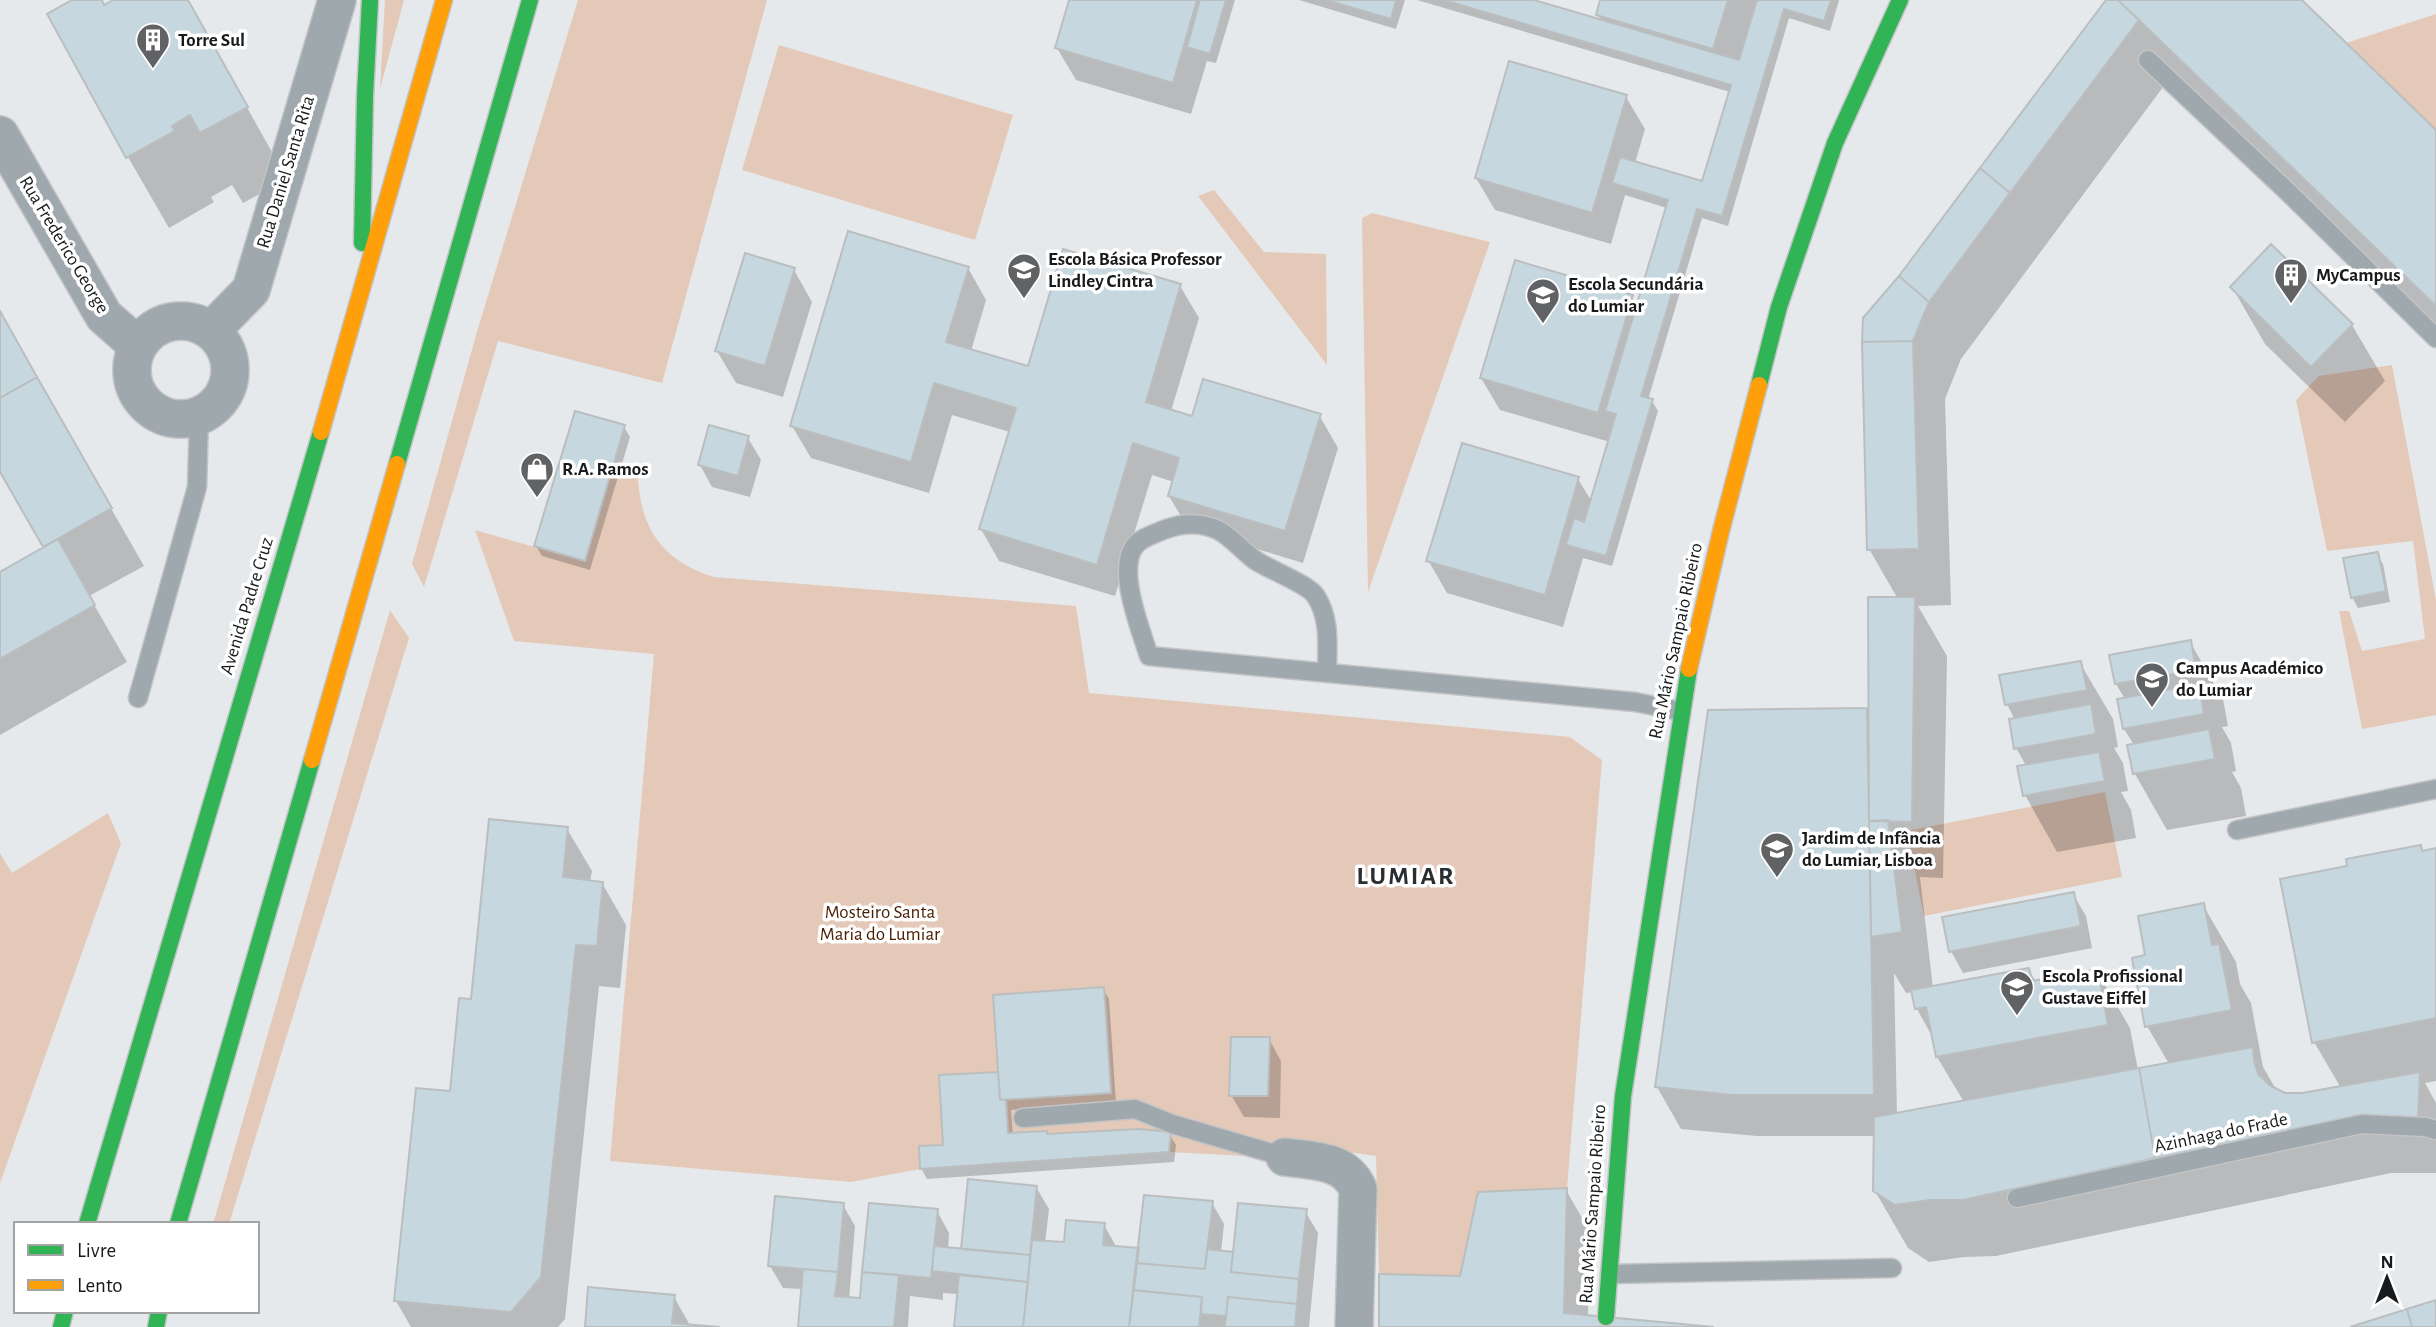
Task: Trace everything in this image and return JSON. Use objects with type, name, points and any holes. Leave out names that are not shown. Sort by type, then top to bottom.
[{"type":"main road","points":[[361,297],[370,0]]},
{"type":"main road","name":"Avenida Padre Cruz","points":[[88,1222],[361,297],[444,0]]},
{"type":"main road","points":[[179,1222],[530,0]]},
{"type":"main road","name":"Rua Mário Sampaio Ribeiro","points":[[1605,1317],[1623,1096],[1680,711],[1721,531],[1779,307],[1835,144],[1900,0]]},
{"type":"street","name":"Rua Daniel Santa Rita","points":[[211,331],[251,290],[337,0]]},
{"type":"street","name":"Rua Frederico George","points":[[0,135],[104,316],[137,345]]},
{"type":"street","points":[[179,320],[196,322],[211,331],[223,343],[229,359],[230,377],[224,393],[214,407],[199,416],[182,419],[164,416],[149,409],[138,395],[131,379],[131,362],[137,345],[148,332],[162,324],[179,320]]},
{"type":"street","points":[[1285,1157],[1333,1164],[1350,1174],[1358,1189],[1354,1327]]},
{"type":"lane","points":[[2148,60],[2436,338]]},
{"type":"lane","points":[[138,698],[197,487],[199,416]]},
{"type":"lane","points":[[1326,673],[1328,627],[1315,593],[1253,559],[1234,540],[1210,527],[1186,524],[1152,535],[1134,547],[1129,558],[1128,572],[1133,604],[1149,656],[1326,673],[1635,702],[1680,711]]},
{"type":"lane","points":[[2237,831],[2436,789]]},
{"type":"lane","points":[[1023,1118],[1135,1109],[1172,1124],[1285,1157]]},
{"type":"lane","name":"Azinhaga do Frade","points":[[2017,1198],[2362,1124],[2425,1127],[2436,1130]]},
{"type":"lane","points":[[1610,1274],[1892,1268]]},
{"type":"green space","points":[[385,0],[404,0],[380,89]]},
{"type":"green space","points":[[578,0],[767,0],[662,383],[498,341],[424,587],[412,564],[476,335]]},
{"type":"green space","points":[[2436,14],[2436,129],[2346,43]]},
{"type":"green space","points":[[779,45],[1013,115],[975,240],[742,170]]},
{"type":"green space","points":[[1214,190],[1264,252],[1326,254],[1327,365],[1198,196]]},
{"type":"green space","points":[[1372,213],[1490,242],[1368,592],[1362,218]]},
{"type":"green space","points":[[2392,365],[2436,600],[2436,715],[2362,729],[2339,611],[2349,611],[2362,651],[2425,639],[2413,541],[2327,551],[2296,400],[2319,376]]},
{"type":"green space","name":"Mosteiro Santa Maria do Lumiar","points":[[611,472],[638,478],[644,514],[658,541],[669,553],[681,562],[714,577],[1076,606],[1089,693],[1570,737],[1602,760],[1567,1188],[1478,1192],[1460,1276],[1379,1274],[1376,1156],[1287,1143],[1283,1168],[1248,1156],[1169,1152],[920,1169],[851,1182],[610,1161],[654,654],[514,641],[475,530],[584,561]]},
{"type":"green space","points":[[390,610],[409,638],[230,1222],[214,1222]]},
{"type":"green space","points":[[2105,792],[2122,877],[1924,916],[1907,831]]},
{"type":"green space","points":[[108,813],[121,843],[0,1183],[0,853],[12,873]]},
{"type":"building","name":"Torre Sul","points":[[72,0],[102,0],[104,5],[113,0],[188,0],[248,107],[200,133],[190,115],[172,126],[175,131],[126,158],[47,14]]},
{"type":"building","points":[[1069,0],[1197,0],[1173,83],[1055,48]]},
{"type":"building","points":[[1200,0],[1226,0],[1210,54],[1187,47]]},
{"type":"building","points":[[1326,0],[1396,0],[1391,19]]},
{"type":"building","points":[[1444,0],[1534,0],[1739,60],[1757,0],[1831,0],[1824,21],[1784,9],[1722,216],[1697,209],[1641,396],[1653,399],[1606,556],[1566,545],[1574,518],[1584,522],[1616,414],[1605,411],[1668,200],[1612,183],[1620,157],[1702,181],[1731,85]]},
{"type":"building","points":[[1600,0],[1728,0],[1713,49],[1596,15]]},
{"type":"building","points":[[2106,0],[2118,0],[2139,20],[2010,193],[1980,168]]},
{"type":"building","points":[[2118,0],[2302,0],[2436,130],[2436,306]]},
{"type":"building","points":[[1509,61],[1627,95],[1592,213],[1475,178]]},
{"type":"building","points":[[1980,168],[2010,193],[1929,302],[1899,276]]},
{"type":"building","points":[[848,231],[969,267],[946,342],[1028,366],[1063,249],[1181,284],[1146,402],[1192,416],[1203,379],[1321,414],[1285,531],[1168,496],[1179,458],[1133,443],[1097,565],[979,529],[1016,408],[934,383],[911,462],[790,426]]},
{"type":"building","name":"MyCampus","points":[[2271,244],[2353,324],[2311,367],[2230,287]]},
{"type":"building","points":[[745,253],[795,268],[765,366],[715,351]]},
{"type":"building","points":[[1515,260],[1633,295],[1598,413],[1480,378]]},
{"type":"building","points":[[1899,276],[1929,302],[1913,341],[1862,342],[1863,318]]},
{"type":"building","points":[[0,311],[37,377],[0,398]]},
{"type":"building","points":[[1913,341],[1919,549],[1867,550],[1862,342]]},
{"type":"building","points":[[37,377],[112,508],[43,547],[0,472],[0,398]]},
{"type":"building","points":[[575,411],[625,425],[585,561],[534,546]]},
{"type":"building","points":[[709,425],[749,436],[738,476],[698,465]]},
{"type":"building","points":[[1462,443],[1579,477],[1545,595],[1426,561]]},
{"type":"building","points":[[58,539],[95,605],[0,659],[0,572]]},
{"type":"building","points":[[2378,552],[2386,591],[2351,598],[2343,558]]},
{"type":"building","points":[[1868,597],[1915,597],[1912,822],[1869,821]]},
{"type":"building","points":[[2191,640],[2196,670],[2115,684],[2109,655]]},
{"type":"building","points":[[2081,661],[2087,690],[2005,705],[1999,675]]},
{"type":"building","points":[[2199,684],[2204,714],[2123,729],[2117,699]]},
{"type":"building","points":[[2091,704],[2096,734],[2014,749],[2009,719]]},
{"type":"building","name":"Jardim de Infância do Lumiar, Lisboa","points":[[1867,708],[1874,1095],[1732,1095],[1655,1087],[1708,710]]},
{"type":"building","points":[[2209,729],[2215,759],[2133,774],[2127,745]]},
{"type":"building","points":[[2099,752],[2105,781],[2023,796],[2017,766]]},
{"type":"building","points":[[489,819],[568,827],[563,877],[603,882],[597,946],[576,945],[541,1277],[511,1312],[394,1301],[416,1088],[450,1091],[459,998],[471,999]]},
{"type":"building","points":[[1888,820],[1902,932],[1871,937],[1869,821]]},
{"type":"building","points":[[2421,845],[2422,851],[2436,848],[2436,1018],[2312,1043],[2280,879],[2347,866],[2346,859]]},
{"type":"building","points":[[2074,892],[2081,926],[1949,952],[1942,917]]},
{"type":"building","name":"Escola Profissional Gustave Eiffel","points":[[2204,903],[2212,945],[2219,944],[2232,1010],[2145,1027],[2132,958],[2145,955],[2138,916]]},
{"type":"building","name":"Escola Profissional Gustave Eiffel","points":[[2029,968],[2032,981],[2098,969],[2108,1025],[1936,1057],[1926,1007],[1915,1009],[1911,990]]},
{"type":"building","points":[[1104,987],[1111,1093],[1000,1100],[993,995]]},
{"type":"building","points":[[1231,1037],[1270,1037],[1268,1096],[1229,1096]]},
{"type":"building","points":[[2253,1047],[2258,1074],[2269,1085],[2285,1093],[2302,1093],[2420,1072],[2418,1117],[2358,1116],[2155,1158],[2139,1068]]},
{"type":"building","points":[[2139,1068],[2155,1158],[1963,1200],[1930,1200],[1895,1205],[1873,1191],[1874,1117]]},
{"type":"building","points":[[998,1072],[1000,1100],[1006,1100],[1008,1133],[1047,1131],[1047,1134],[1138,1129],[1171,1132],[1169,1152],[920,1169],[919,1146],[943,1145],[939,1075]]},
{"type":"building","points":[[968,1179],[1037,1186],[1030,1255],[961,1249]]},
{"type":"building","points":[[1567,1188],[1564,1313],[1714,1327],[1379,1327],[1379,1274],[1460,1276],[1478,1192]]},
{"type":"building","points":[[1144,1195],[1213,1201],[1205,1269],[1136,1263]]},
{"type":"building","points":[[775,1196],[844,1203],[838,1272],[768,1266]]},
{"type":"building","points":[[869,1203],[938,1209],[931,1278],[862,1272]]},
{"type":"building","points":[[1238,1203],[1307,1209],[1299,1279],[1231,1272]]},
{"type":"building","points":[[1066,1220],[1105,1223],[1103,1245],[1139,1248],[1129,1327],[1023,1327],[1032,1240],[1064,1242]]},
{"type":"building","points":[[934,1246],[1030,1255],[1028,1282],[932,1271]]},
{"type":"building","points":[[1207,1249],[1233,1252],[1231,1272],[1299,1279],[1297,1304],[1228,1297],[1226,1316],[1201,1314],[1202,1297],[1133,1290],[1136,1263],[1205,1269]]},
{"type":"building","points":[[803,1269],[838,1272],[835,1296],[860,1298],[862,1272],[899,1275],[894,1327],[798,1327]]},
{"type":"building","points":[[959,1275],[1028,1282],[1023,1327],[954,1327]]},
{"type":"building","points":[[588,1287],[675,1295],[672,1323],[720,1327],[585,1327]]},
{"type":"building","points":[[1133,1290],[1202,1297],[1199,1327],[1129,1327]]},
{"type":"building","points":[[1228,1297],[1297,1304],[1295,1327],[1225,1327]]},
{"type":"building","points":[[2436,1300],[2436,1327],[2412,1327],[2407,1309]]},
{"type":"building","points":[[2407,1309],[2412,1327],[2350,1327]]},
{"type":"traffic: fast","points":[[362,243],[370,0]]},
{"type":"traffic: fast","points":[[397,464],[530,0]]},
{"type":"traffic: fast","points":[[1759,385],[1779,307],[1835,143],[1900,0]]},
{"type":"traffic: fast","points":[[88,1222],[321,432]]},
{"type":"traffic: fast","points":[[1606,1317],[1623,1096],[1689,669]]},
{"type":"traffic: fast","points":[[179,1222],[312,760]]},
{"type":"traffic: fast","points":[[61,1327],[64,1313]]},
{"type":"traffic: fast","points":[[156,1327],[159,1313]]},
{"type":"traffic: slow","points":[[321,432],[444,0]]},
{"type":"traffic: slow","points":[[1689,669],[1759,385]]},
{"type":"traffic: slow","points":[[312,760],[397,464]]},
{"type":"place","name":"Torre Sul","points":[[153,70]]},
{"type":"place","name":"Escola Básica Professor Lindley Cintra","points":[[1024,300]]},
{"type":"place","name":"MyCampus","points":[[2291,305]]},
{"type":"place","name":"Escola Secundária do Lumiar","points":[[1543,325]]},
{"type":"place","name":"R.A. Ramos","points":[[537,499]]},
{"type":"place","name":"Campus Académico do Lumiar","points":[[2152,709]]},
{"type":"place","name":"Jardim de Infância do Lumiar, Lisboa","points":[[1777,879]]},
{"type":"place","name":"Escola Profissional Gustave Eiffel","points":[[2017,1017]]},
{"type":"district","name":"LUMIAR","points":[[1406,876]]}]
